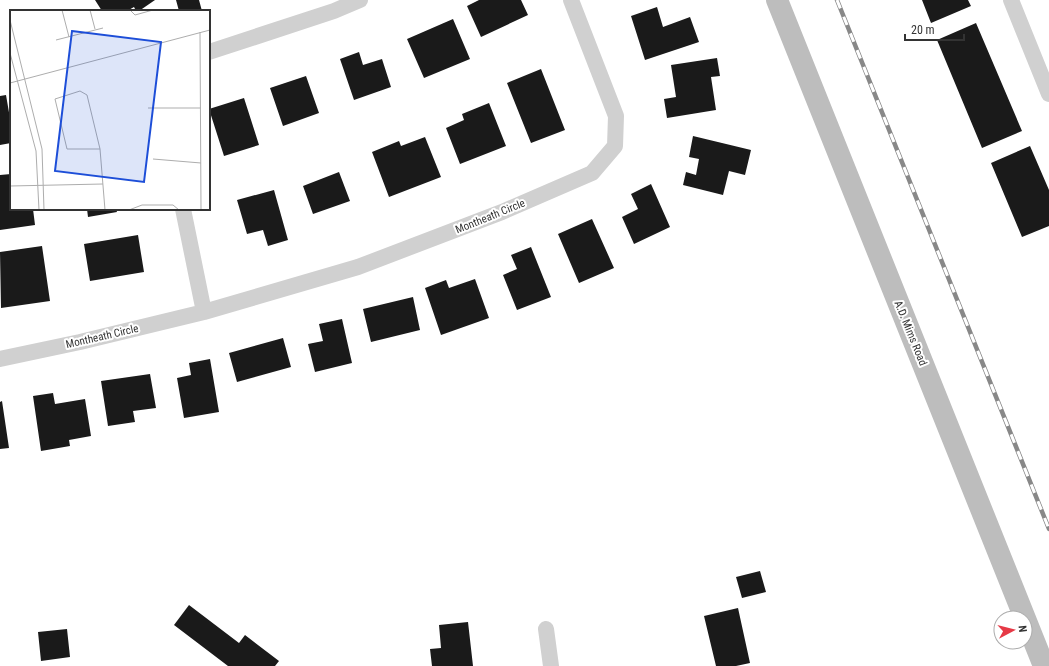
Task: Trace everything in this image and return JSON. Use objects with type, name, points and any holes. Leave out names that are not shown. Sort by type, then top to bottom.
[{"type":"street","points":[[210,52],[334,11],[360,0]]},
{"type":"street","name":"Montheath Circle","points":[[0,359],[80,342],[204,312],[358,267],[502,212],[592,173],[615,146],[616,116],[571,0]]},
{"type":"street","name":"A.D. Mims Road","points":[[777,0],[1044,666]]},
{"type":"street","points":[[1011,0],[1049,94]]},
{"type":"street","points":[[183,210],[204,312]]},
{"type":"street","points":[[546,629],[551,666]]},
{"type":"building","points":[[95,0],[155,0],[140,10],[136,10],[134,7],[129,10],[101,10]]},
{"type":"building","points":[[176,0],[199,0],[202,10],[179,10]]},
{"type":"building","points":[[479,0],[521,0],[528,15],[481,37],[467,6]]},
{"type":"building","points":[[922,0],[968,0],[971,6],[931,23]]},
{"type":"building","points":[[657,7],[663,27],[690,17],[699,42],[645,60],[631,16]]},
{"type":"building","points":[[453,19],[470,59],[424,78],[407,39]]},
{"type":"building","points":[[976,23],[1022,131],[982,148],[937,40]]},
{"type":"building","points":[[359,52],[363,65],[382,59],[391,87],[354,100],[340,59]]},
{"type":"building","points":[[717,58],[720,76],[711,77],[716,110],[667,118],[664,99],[676,97],[671,65]]},
{"type":"building","points":[[541,69],[565,130],[531,143],[507,83]]},
{"type":"building","points":[[306,76],[319,113],[283,126],[270,88]]},
{"type":"building","points":[[6,95],[10,118],[10,143],[0,145],[0,96]]},
{"type":"building","points":[[244,98],[259,145],[224,156],[210,109]]},
{"type":"building","points":[[489,103],[506,146],[460,164],[446,128],[464,120],[462,114]]},
{"type":"building","points":[[693,136],[751,150],[745,175],[729,171],[723,195],[683,185],[686,172],[696,175],[699,159],[689,157]]},
{"type":"building","points":[[425,137],[441,177],[389,197],[372,152],[399,141],[401,146]]},
{"type":"building","points":[[1030,146],[1049,190],[1049,226],[1022,237],[991,163]]},
{"type":"building","points":[[339,172],[350,201],[313,214],[303,186]]},
{"type":"building","points":[[10,174],[10,210],[33,210],[35,225],[0,230],[0,175]]},
{"type":"building","points":[[651,184],[670,227],[634,244],[622,217],[638,209],[631,194]]},
{"type":"building","points":[[274,190],[288,240],[268,246],[263,230],[247,234],[237,200]]},
{"type":"building","points":[[87,210],[116,210],[117,212],[88,217]]},
{"type":"building","points":[[592,219],[614,268],[579,283],[558,234]]},
{"type":"building","points":[[138,235],[144,272],[90,281],[84,244]]},
{"type":"building","points":[[42,246],[50,301],[1,308],[0,252]]},
{"type":"building","points":[[531,247],[551,297],[517,310],[503,275],[517,269],[511,255]]},
{"type":"building","points":[[475,279],[489,318],[441,335],[425,288],[446,280],[449,288]]},
{"type":"building","points":[[413,297],[420,330],[371,342],[363,309]]},
{"type":"building","points":[[342,319],[352,363],[315,372],[308,344],[323,341],[319,324]]},
{"type":"building","points":[[283,338],[291,367],[237,382],[229,353]]},
{"type":"building","points":[[210,359],[219,412],[184,418],[177,378],[191,375],[189,363]]},
{"type":"building","points":[[150,374],[156,408],[133,411],[135,422],[108,426],[101,381]]},
{"type":"building","points":[[53,393],[55,404],[85,399],[91,436],[69,440],[70,446],[41,451],[33,396]]},
{"type":"building","points":[[2,401],[9,448],[0,449],[0,402]]},
{"type":"building","points":[[760,571],[766,592],[742,598],[736,577]]},
{"type":"building","points":[[189,605],[239,643],[245,635],[279,661],[275,666],[228,666],[174,625]]},
{"type":"building","points":[[738,608],[750,663],[736,666],[716,666],[704,616]]},
{"type":"building","points":[[468,622],[473,666],[432,666],[430,649],[441,648],[439,625]]},
{"type":"building","points":[[67,629],[70,657],[41,661],[38,632]]},
{"type":"railway","points":[[837,0],[1049,529]]}]
